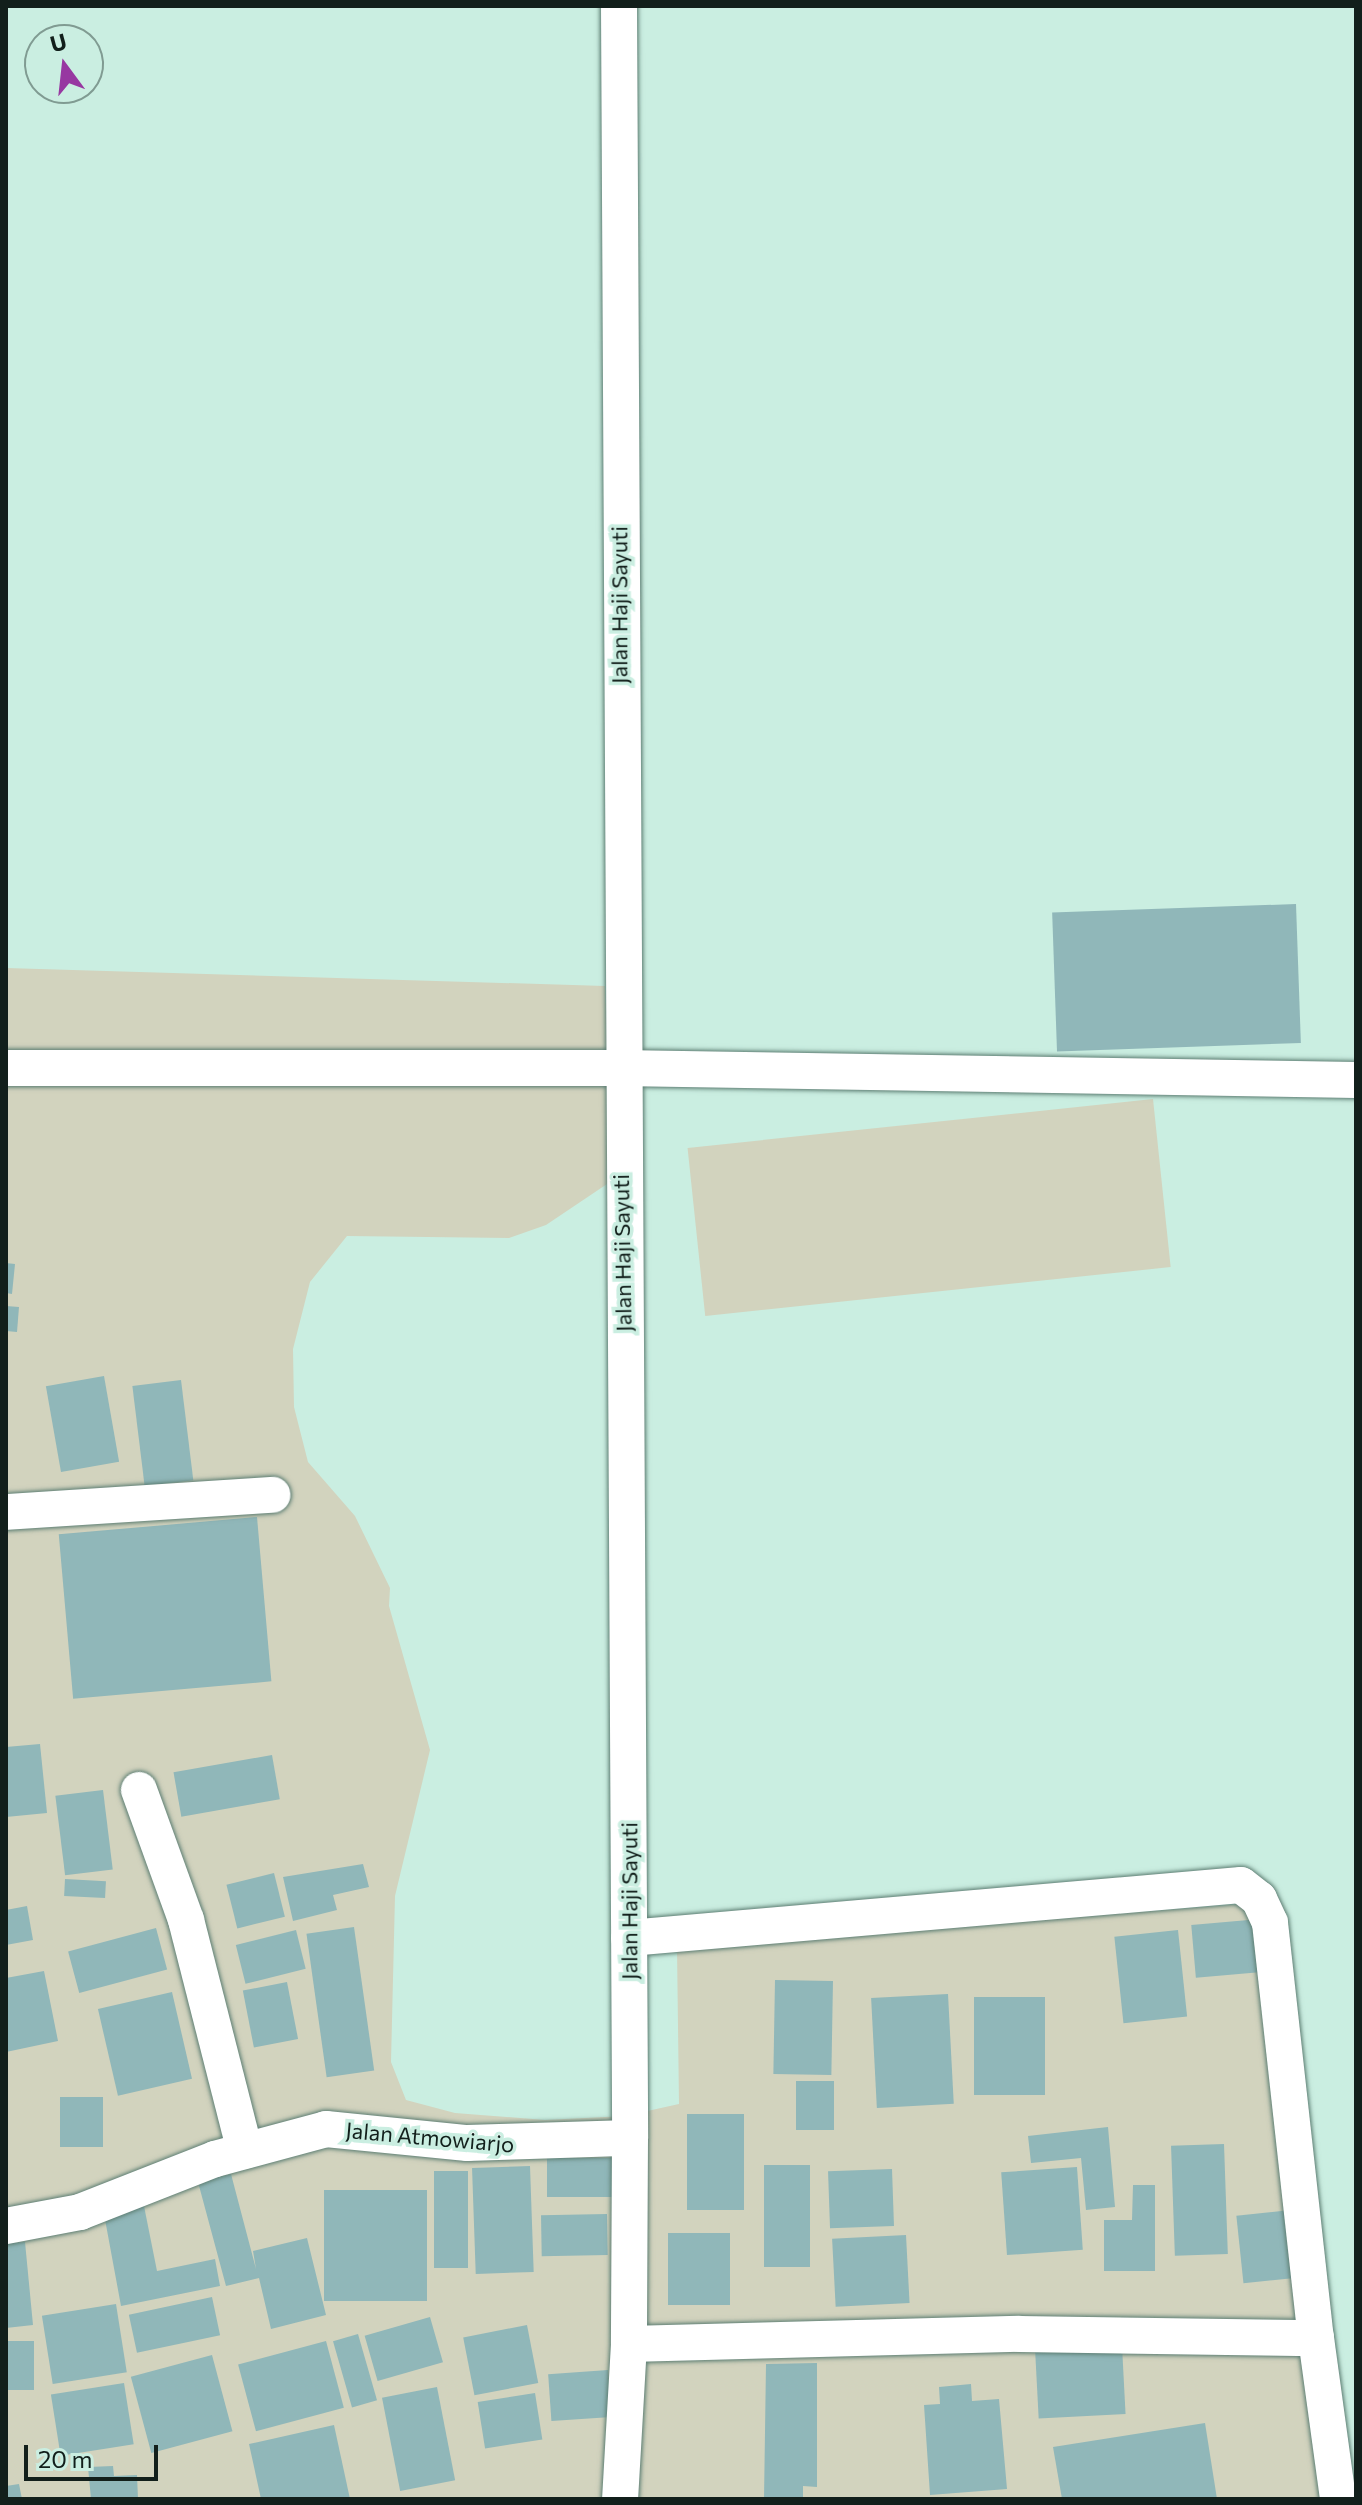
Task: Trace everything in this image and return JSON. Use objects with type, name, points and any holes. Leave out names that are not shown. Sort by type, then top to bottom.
[{"type":"street","name":"Jalan Haji Sayuti","points":[[619,6],[620,1068],[630,2138],[629,2344],[620,2499]]},
{"type":"street","points":[[6,1068],[620,1068],[1356,1080]]},
{"type":"street","points":[[6,1512],[272,1495]]},
{"type":"street","points":[[139,1790],[186,1920],[245,2151]]},
{"type":"street","points":[[629,1938],[1241,1885],[1259,1899],[1270,1923],[1316,2338],[1338,2499]]},
{"type":"street","name":"Jalan Atmowiarjo","points":[[6,2226],[80,2212],[245,2151],[326,2129],[510,2144],[630,2138]]},
{"type":"street","points":[[629,2344],[1019,2334],[1316,2338]]},
{"type":"green space","points":[[6,968],[605,986],[613,1180],[546,1225],[509,1238],[347,1236],[310,1282],[293,1349],[294,1407],[308,1462],[355,1516],[390,1588],[389,1606],[430,1750],[395,1896],[391,2062],[406,2100],[455,2113],[545,2120],[625,2116],[679,2104],[677,1949],[1268,1902],[1352,2499],[6,2499]]},
{"type":"green space","points":[[1153,1099],[1171,1267],[705,1316],[688,1148]]},
{"type":"building","points":[[1296,904],[1301,1043],[1057,1051],[1052,913]]},
{"type":"building","points":[[6,1263],[15,1264],[12,1294],[6,1293]]},
{"type":"building","points":[[6,1306],[19,1307],[17,1332],[6,1331]]},
{"type":"building","points":[[104,1376],[119,1462],[61,1472],[46,1386]]},
{"type":"building","points":[[181,1380],[193,1480],[145,1486],[132,1386]]},
{"type":"building","points":[[257,1517],[271,1681],[73,1699],[59,1534]]},
{"type":"building","points":[[40,1744],[47,1813],[6,1817],[6,1747]]},
{"type":"building","points":[[272,1755],[280,1799],[181,1817],[174,1772]]},
{"type":"building","points":[[103,1790],[113,1869],[65,1875],[55,1796]]},
{"type":"building","points":[[363,1864],[369,1887],[333,1895],[337,1910],[293,1921],[283,1877]]},
{"type":"building","points":[[274,1873],[285,1917],[237,1929],[226,1885]]},
{"type":"building","points":[[65,1879],[106,1881],[105,1898],[64,1896]]},
{"type":"building","points":[[27,1906],[33,1940],[6,1945],[6,1910]]},
{"type":"building","points":[[1260,1919],[1265,1972],[1196,1978],[1191,1925]]},
{"type":"building","points":[[354,1927],[374,2071],[327,2077],[306,1934]]},
{"type":"building","points":[[156,1928],[167,1970],[79,1993],[68,1952]]},
{"type":"building","points":[[296,1930],[306,1969],[246,1984],[236,1945]]},
{"type":"building","points":[[1178,1930],[1187,2017],[1123,2023],[1114,1937]]},
{"type":"building","points":[[44,1971],[58,2041],[6,2052],[6,1978]]},
{"type":"building","points":[[775,1980],[833,1981],[831,2075],[773,2074]]},
{"type":"building","points":[[287,1982],[298,2039],[254,2048],[243,1991]]},
{"type":"building","points":[[172,1992],[192,2079],[118,2096],[98,2009]]},
{"type":"building","points":[[948,1994],[954,2104],[877,2108],[871,1998]]},
{"type":"building","points":[[974,1997],[1045,1997],[1045,2095],[974,2095]]},
{"type":"building","points":[[796,2081],[834,2081],[834,2130],[796,2130]]},
{"type":"building","points":[[60,2097],[103,2097],[103,2147],[60,2147]]},
{"type":"building","points":[[687,2114],[744,2114],[744,2210],[687,2210]]},
{"type":"building","points":[[1108,2127],[1115,2207],[1086,2210],[1081,2158],[1031,2163],[1028,2136]]},
{"type":"building","points":[[1224,2144],[1228,2254],[1175,2256],[1171,2146]]},
{"type":"building","points":[[547,2158],[621,2158],[621,2197],[547,2197]]},
{"type":"building","points":[[764,2165],[810,2165],[810,2267],[764,2267]]},
{"type":"building","points":[[530,2166],[534,2272],[476,2274],[472,2168]]},
{"type":"building","points":[[1077,2167],[1083,2250],[1007,2255],[1001,2172]]},
{"type":"building","points":[[892,2169],[894,2226],[830,2228],[828,2171]]},
{"type":"building","points":[[434,2171],[468,2171],[468,2268],[434,2268]]},
{"type":"building","points":[[231,2174],[256,2269],[253,2251],[307,2238],[326,2315],[271,2329],[259,2278],[226,2286],[198,2182]]},
{"type":"building","points":[[1133,2185],[1155,2185],[1155,2271],[1104,2271],[1104,2220],[1132,2220]]},
{"type":"building","points":[[324,2190],[427,2190],[427,2301],[324,2301]]},
{"type":"building","points":[[144,2206],[157,2271],[215,2259],[220,2286],[121,2306],[104,2214]]},
{"type":"building","points":[[1300,2209],[1307,2277],[1243,2283],[1236,2216]]},
{"type":"building","points":[[607,2214],[608,2255],[542,2256],[541,2215]]},
{"type":"building","points":[[668,2233],[730,2233],[730,2305],[668,2305]]},
{"type":"building","points":[[906,2235],[910,2303],[836,2307],[832,2239]]},
{"type":"building","points":[[25,2242],[33,2325],[6,2328],[6,2243]]},
{"type":"building","points":[[212,2297],[220,2335],[137,2353],[129,2315]]},
{"type":"building","points":[[116,2304],[127,2372],[53,2384],[42,2316]]},
{"type":"building","points":[[430,2317],[443,2362],[378,2381],[365,2336]]},
{"type":"building","points":[[527,2325],[538,2383],[474,2395],[463,2337]]},
{"type":"building","points":[[358,2334],[377,2400],[352,2407],[333,2341]]},
{"type":"building","points":[[6,2341],[34,2341],[34,2390],[6,2390]]},
{"type":"building","points":[[326,2341],[344,2408],[256,2431],[238,2365]]},
{"type":"building","points":[[1122,2346],[1126,2414],[1039,2418],[1035,2351]]},
{"type":"building","points":[[212,2355],[232,2431],[151,2453],[131,2377]]},
{"type":"building","points":[[817,2363],[817,2487],[803,2486],[803,2499],[764,2499],[766,2364]]},
{"type":"building","points":[[608,2370],[611,2417],[551,2421],[548,2374]]},
{"type":"building","points":[[124,2383],[134,2444],[61,2456],[51,2395]]},
{"type":"building","points":[[971,2384],[972,2401],[999,2399],[1007,2489],[930,2495],[924,2405],[940,2404],[939,2387]]},
{"type":"building","points":[[437,2387],[455,2480],[400,2491],[382,2398]]},
{"type":"building","points":[[535,2393],[542,2439],[485,2448],[478,2402]]},
{"type":"building","points":[[1205,2423],[1217,2499],[1062,2499],[1053,2447]]},
{"type":"building","points":[[334,2425],[350,2499],[261,2499],[249,2444]]},
{"type":"building","points":[[113,2466],[114,2476],[137,2475],[138,2499],[91,2499],[88,2467]]},
{"type":"building","points":[[19,2484],[22,2499],[6,2499],[6,2486]]}]
